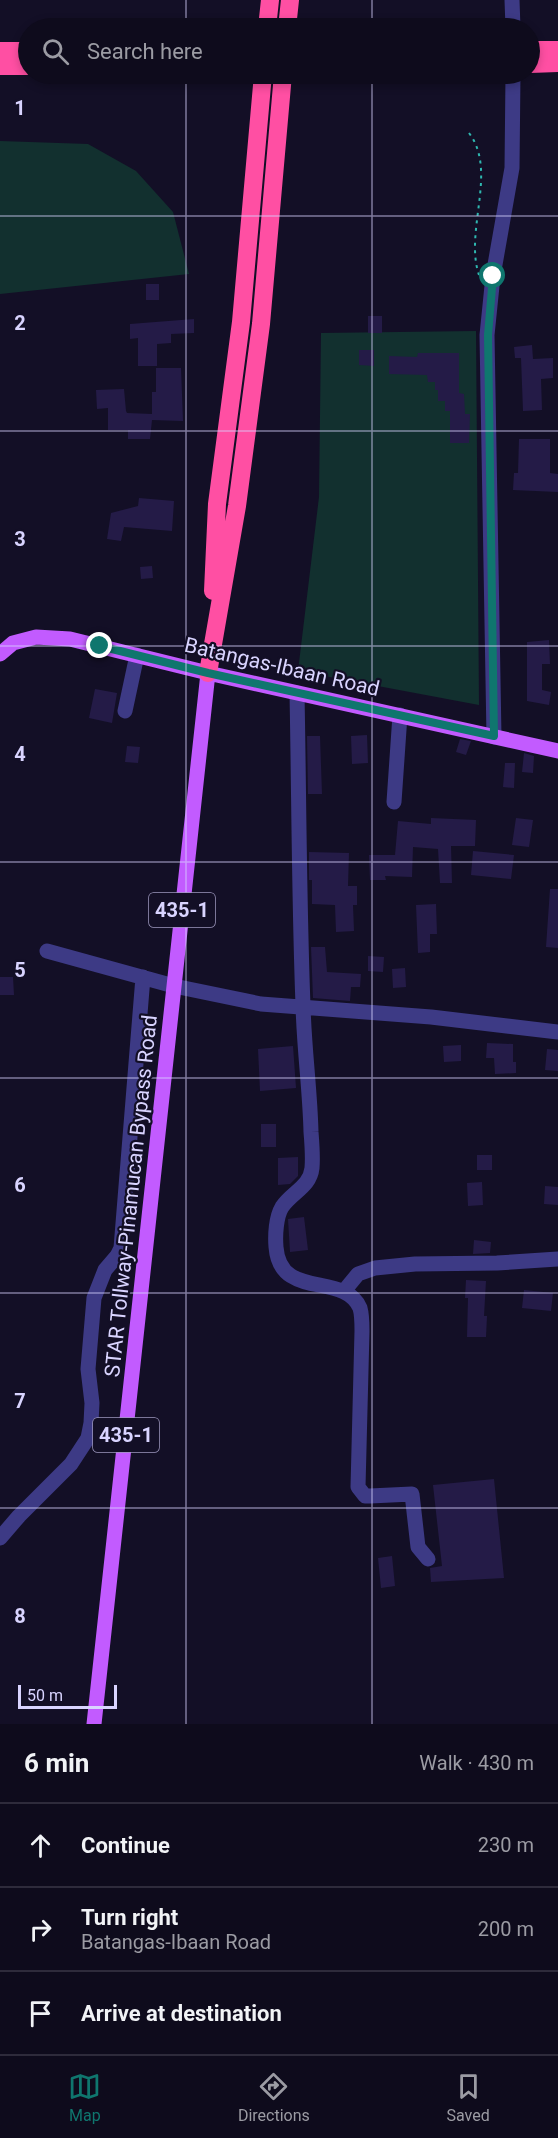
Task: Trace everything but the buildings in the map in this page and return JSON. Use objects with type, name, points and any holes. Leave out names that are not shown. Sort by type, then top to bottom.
[{"type":"highway","points":[[268,18],[270,3]]},
{"type":"highway","points":[[288,18],[290,3]]},
{"type":"highway","points":[[540,50],[558,50]]},
{"type":"highway","points":[[0,51],[18,51]]},
{"type":"highway","points":[[540,64],[558,63]]},
{"type":"highway","points":[[0,66],[18,66]]},
{"type":"highway","points":[[208,673],[217,504],[241,322],[262,84]]},
{"type":"highway","points":[[208,673],[237,506],[258,347],[282,84]]},
{"type":"main road","name":"Batangas-Ibaan Road","points":[[0,654],[13,644],[36,637],[70,639],[208,673],[558,751]]},
{"type":"main road","name":"STAR Tollway-Pinamucan Bypass Road","points":[[94,1724],[208,673]]},
{"type":"street","points":[[512,3],[513,18]]},
{"type":"street","points":[[494,736],[488,335],[493,276],[513,168],[513,84]]},
{"type":"street","points":[[125,711],[137,655]]},
{"type":"street","points":[[297,693],[303,1007],[311,1099],[312,1168],[309,1179],[282,1207],[278,1218],[276,1245],[278,1260],[286,1272],[298,1280],[344,1291],[357,1303],[362,1318],[358,1487],[365,1496],[412,1494],[418,1546],[428,1559]]},
{"type":"street","points":[[394,802],[400,715]]},
{"type":"street","points":[[47,951],[174,986],[261,1004],[431,1017],[558,1032]]},
{"type":"street","points":[[0,1538],[71,1464],[88,1438],[92,1402],[88,1369],[91,1318],[99,1281],[121,1248],[143,977]]},
{"type":"street","points":[[344,1291],[358,1274],[375,1268],[415,1264],[497,1263],[558,1259]]},
{"type":"path","points":[[469,134],[474,139],[482,162],[476,225],[475,265],[479,275]]},
{"type":"green space","points":[[0,141],[88,144],[136,171],[173,212],[189,274],[0,294]]},
{"type":"green space","points":[[476,331],[479,705],[298,671],[319,497],[321,333]]},
{"type":"route","points":[[100,646],[208,673],[494,736],[488,335],[493,276]]}]
